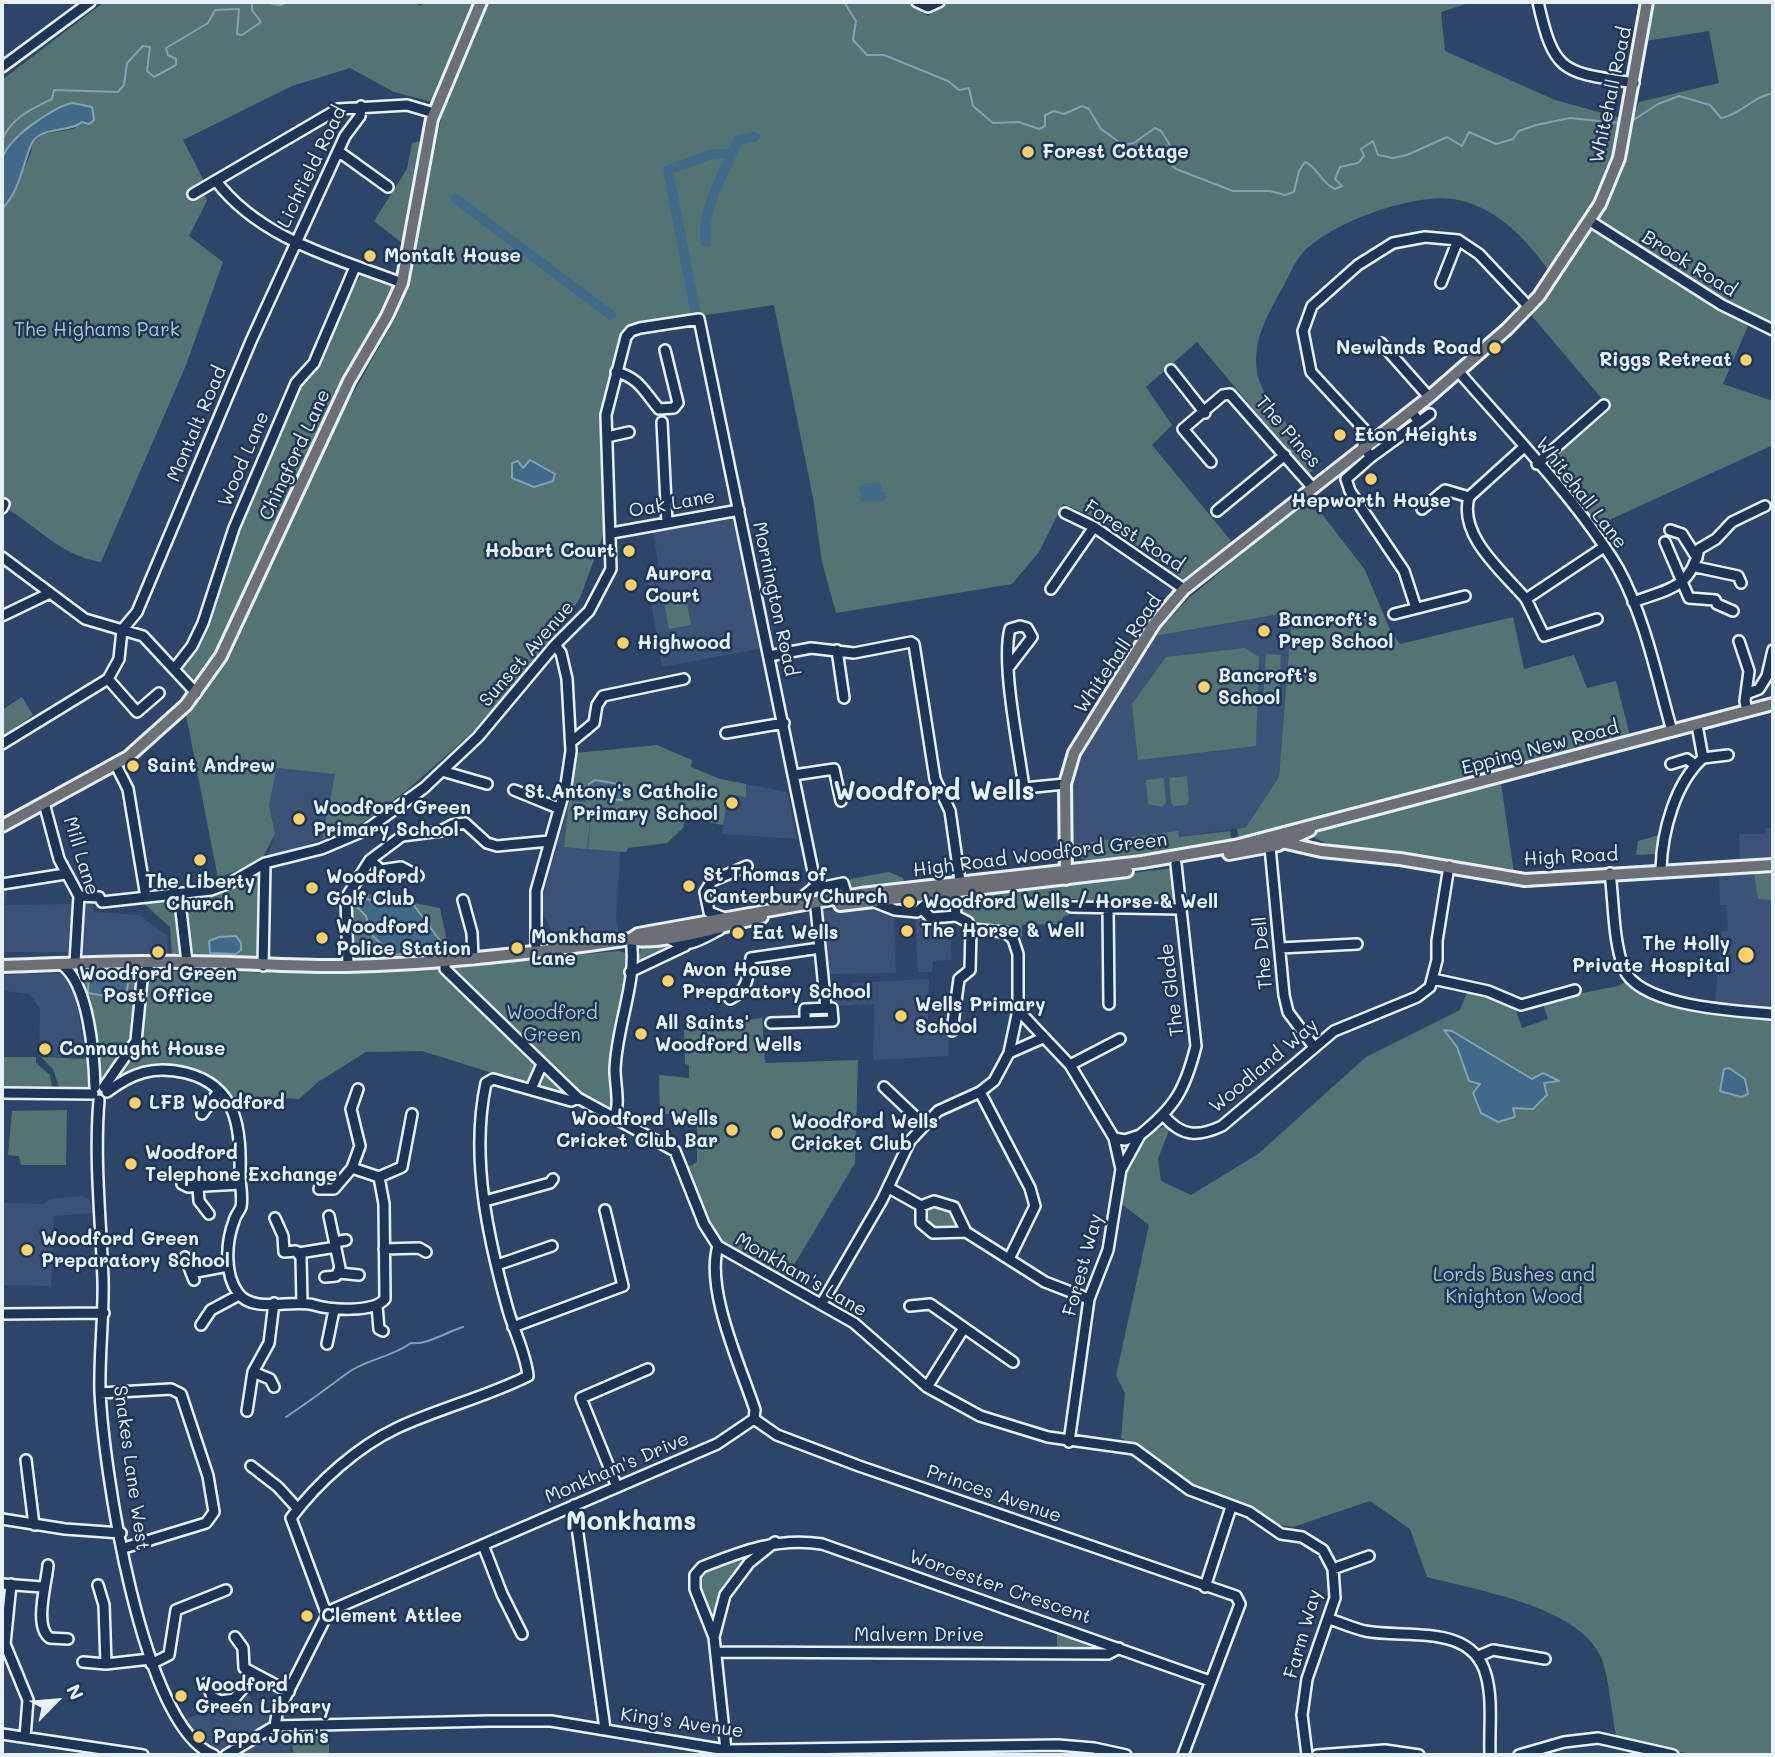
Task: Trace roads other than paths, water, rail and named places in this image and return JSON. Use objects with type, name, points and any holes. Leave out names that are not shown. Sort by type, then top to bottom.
[{"type":"main road","name":"Chingford Lane","points":[[2,826],[116,765],[160,731],[196,693],[221,656],[349,381],[387,316],[402,283],[434,113],[481,2]]},
{"type":"main road","name":"Whitehall Road","points":[[1066,874],[1065,784],[1074,753],[1154,624],[1184,589],[1363,446],[1429,397],[1530,307],[1590,221],[1601,204],[1619,158],[1647,2]]},
{"type":"main road","name":"Epping New Road","points":[[1286,837],[1316,825],[1773,704]]},
{"type":"main road","name":"Epping New Road","points":[[1286,837],[1300,836],[1316,825]]},
{"type":"main road","name":"High Road","points":[[1300,836],[1331,852]]},
{"type":"main road","name":"High Road Woodford Green","points":[[1066,874],[1286,837]]},
{"type":"main road","name":"High Road Woodford Green","points":[[2,966],[150,962],[263,966],[445,962],[631,939],[641,942],[793,905],[845,897],[1175,864],[1270,847],[1286,837]]},
{"type":"main road","name":"High Road","points":[[1286,837],[1331,852],[1449,866],[1525,880],[1661,869],[1773,865]]},
{"type":"main road","name":"High Road Woodford Green","points":[[631,939],[638,934],[687,925],[939,893],[957,887]]},
{"type":"street","points":[[2,67],[90,2]]},
{"type":"street","points":[[917,2],[928,7],[939,2]]},
{"type":"street","points":[[1538,2],[1549,45],[1563,65],[1581,75],[1634,83]]},
{"type":"street","points":[[193,194],[338,109],[407,105],[434,113]]},
{"type":"street","name":"Lichfield Road","points":[[295,243],[338,151],[360,116],[361,106]]},
{"type":"street","points":[[338,151],[388,187]]},
{"type":"street","points":[[216,181],[229,198],[295,243],[402,283]]},
{"type":"street","name":"Brook Road","points":[[1590,221],[1699,292],[1773,330]]},
{"type":"street","points":[[1373,439],[1311,372],[1303,331],[1312,306],[1358,265],[1393,243],[1425,237],[1458,240],[1479,254],[1530,307]]},
{"type":"street","points":[[1441,284],[1458,240]]},
{"type":"street","name":"Montalt Road","points":[[122,630],[138,612],[295,243]]},
{"type":"street","name":"Wood Lane","points":[[174,669],[192,646],[203,623],[239,517],[296,383],[314,363],[355,267]]},
{"type":"street","name":"Sunset Avenue","points":[[79,896],[99,897],[102,902],[211,890],[265,863],[321,849],[366,830],[442,771],[478,737],[555,645],[589,611],[611,569],[612,533],[606,415],[616,372],[631,331],[699,319]]},
{"type":"street","name":"Mornington Road","points":[[699,319],[820,887]]},
{"type":"street","points":[[1381,343],[1429,397]]},
{"type":"street","points":[[616,372],[631,376],[642,384],[659,409],[674,408],[678,403],[665,350]]},
{"type":"street","points":[[1171,370],[1205,413]]},
{"type":"street","name":"Whitehall Lane","points":[[1459,372],[1604,547],[1633,602],[1672,731]]},
{"type":"street","name":"The Pines","points":[[1211,462],[1183,429],[1223,396],[1230,394],[1312,487]]},
{"type":"street","points":[[1537,464],[1604,405]]},
{"type":"street","points":[[1411,411],[1419,422]]},
{"type":"street","points":[[1416,608],[1404,571],[1350,491],[1346,479],[1430,414]]},
{"type":"street","points":[[662,422],[667,523]]},
{"type":"street","points":[[607,437],[629,432]]},
{"type":"street","points":[[1363,446],[1371,457]]},
{"type":"street","points":[[1523,448],[1469,497],[1465,510],[1474,537],[1527,599],[1544,636],[1597,619]]},
{"type":"street","points":[[1217,511],[1285,455]]},
{"type":"street","points":[[1422,509],[1445,490],[1469,497]]},
{"type":"street","points":[[1633,602],[1682,583],[1696,563],[1699,549],[1716,539],[1732,522],[1765,506]]},
{"type":"street","name":"Oak Lane","points":[[612,533],[739,510]]},
{"type":"street","name":"Forest Road","points":[[1065,513],[1094,527],[1184,589]]},
{"type":"street","points":[[1051,589],[1094,527]]},
{"type":"street","points":[[1670,530],[1682,534],[1696,563],[1738,576],[1741,583]]},
{"type":"street","points":[[1664,542],[1689,598],[1716,600],[1717,604],[1733,611]]},
{"type":"street","points":[[1527,599],[1604,547]]},
{"type":"street","points":[[2,557],[85,619],[143,636],[196,693]]},
{"type":"street","points":[[2,616],[50,593]]},
{"type":"street","points":[[1394,614],[1465,596]]},
{"type":"street","points":[[2,744],[108,679],[119,659],[122,630]]},
{"type":"street","points":[[1739,641],[1749,671],[1747,711]]},
{"type":"street","points":[[769,656],[811,648],[854,653],[911,642],[914,644],[935,779],[950,811],[957,887],[956,916]]},
{"type":"street","points":[[536,952],[536,891],[566,785],[571,742],[567,679],[561,653],[555,645]]},
{"type":"street","points":[[837,650],[844,698]]},
{"type":"street","points":[[1746,694],[1759,689],[1767,676],[1773,650]]},
{"type":"street","points":[[1009,667],[1024,788],[1065,784]]},
{"type":"street","points":[[108,679],[137,712],[159,693]]},
{"type":"street","points":[[571,742],[594,723],[597,705],[603,696],[684,680]]},
{"type":"street","points":[[726,733],[784,723]]},
{"type":"street","points":[[1697,725],[1703,758]]},
{"type":"street","points":[[1661,869],[1663,848],[1678,793],[1695,765],[1703,758],[1728,755]]},
{"type":"street","points":[[1671,764],[1686,759],[1695,765]]},
{"type":"street","points":[[116,765],[128,789],[146,897]]},
{"type":"street","points":[[794,775],[834,769],[841,801]]},
{"type":"street","points":[[442,771],[487,784]]},
{"type":"street","points":[[513,790],[558,808]]},
{"type":"street","name":"Mill Lane","points":[[44,803],[65,874],[79,896],[75,963]]},
{"type":"street","points":[[348,965],[346,898],[370,860],[402,836],[442,831],[459,822],[466,822],[487,843],[497,846],[549,841]]},
{"type":"street","name":"The Dell","points":[[1270,847],[1288,1012],[1314,1047]]},
{"type":"street","points":[[370,860],[381,870],[401,867],[418,876]]},
{"type":"street","points":[[263,966],[265,863]]},
{"type":"street","name":"The Glade","points":[[1121,1169],[1140,1135],[1177,1102],[1196,1046],[1175,864]]},
{"type":"street","points":[[728,920],[713,916],[706,906],[705,891],[712,881],[747,866]]},
{"type":"street","points":[[1449,866],[1433,979],[1488,991],[1521,1005],[1575,989]]},
{"type":"street","points":[[1610,873],[1623,965],[1633,981],[1651,993],[1686,1003],[1773,1014]]},
{"type":"street","points":[[2,884],[55,878],[65,874]]},
{"type":"street","points":[[793,905],[820,887],[845,897]]},
{"type":"street","points":[[923,910],[939,893]]},
{"type":"street","points":[[179,894],[187,962]]},
{"type":"street","points":[[463,900],[470,924],[474,959]]},
{"type":"street","points":[[871,900],[895,910],[923,910],[931,918],[956,916],[968,922],[971,929],[970,970],[959,979],[952,1031]]},
{"type":"street","points":[[687,925],[699,918],[706,906]]},
{"type":"street","points":[[1071,907],[1180,909]]},
{"type":"street","points":[[816,908],[826,1008]]},
{"type":"street","points":[[1108,908],[1109,1004]]},
{"type":"street","points":[[630,972],[687,946],[728,920]]},
{"type":"street","points":[[822,1303],[888,1188],[910,1141],[938,1111],[980,1092],[994,1081],[1009,1053],[1018,1010],[1018,954],[1013,939],[1005,932],[971,929]]},
{"type":"street","points":[[667,937],[679,945],[687,946]]},
{"type":"street","points":[[613,1119],[616,1107],[615,1053],[630,972],[631,939]]},
{"type":"street","points":[[1280,948],[1357,944]]},
{"type":"street","points":[[730,999],[740,995],[746,986],[751,958],[820,948]]},
{"type":"street","name":"Snakes Lane West","points":[[150,962],[142,980],[136,1041],[100,1092],[95,1157],[104,1313],[100,1393],[121,1533],[150,1661],[170,1709],[194,1742],[213,1755]]},
{"type":"street","name":"Monkham's Lane","points":[[445,962],[445,969],[578,1098],[613,1119],[663,1142],[675,1151],[704,1223],[718,1246],[854,1323],[927,1387],[980,1416],[1069,1441],[1134,1449],[1190,1490],[1249,1512],[1281,1534],[1301,1537]]},
{"type":"street","points":[[61,964],[74,974],[78,983],[100,1092]]},
{"type":"street","name":"Woodland Way","points":[[1164,1116],[1181,1132],[1205,1134],[1222,1126],[1334,1031],[1417,997],[1430,987],[1433,979]]},
{"type":"street","points":[[771,1023],[806,1022],[833,1021],[831,1008],[805,1009],[806,1022]]},
{"type":"street","name":"Forest Way","points":[[1018,1010],[1070,1065],[1114,1138],[1121,1169],[1108,1251],[1089,1299],[1069,1441]]},
{"type":"street","points":[[1009,1053],[1043,1038]]},
{"type":"street","points":[[1070,1065],[1120,1039]]},
{"type":"street","points":[[531,1089],[542,1064]]},
{"type":"street","points":[[2,1093],[100,1092],[144,1071],[182,1072],[219,1091],[230,1103],[240,1129],[240,1208],[231,1229],[228,1266],[230,1280],[239,1295],[250,1302],[302,1303],[334,1310],[377,1306],[388,1294],[384,1204],[379,1177]]},
{"type":"street","points":[[113,1073],[121,1080]]},
{"type":"street","points":[[226,1755],[275,1726],[327,1615],[291,1522],[298,1509],[337,1470],[374,1441],[397,1428],[528,1376],[496,1265],[485,1201],[481,1151],[486,1083],[493,1079],[571,1101],[578,1098]]},
{"type":"street","points":[[884,1087],[923,1125]]},
{"type":"street","points":[[319,1189],[334,1189],[352,1168],[360,1146],[351,1109],[358,1089]]},
{"type":"street","points":[[202,1114],[219,1091]]},
{"type":"street","points":[[980,1092],[1030,1188],[1035,1206],[1010,1257]]},
{"type":"street","points":[[352,1168],[379,1177],[402,1167],[405,1125],[412,1114]]},
{"type":"street","points":[[1114,1138],[1125,1140],[1140,1135]]},
{"type":"street","points":[[485,1201],[550,1183],[553,1179]]},
{"type":"street","points":[[181,1185],[198,1187],[240,1184]]},
{"type":"street","points":[[198,1187],[199,1201],[209,1214]]},
{"type":"street","points":[[888,1188],[921,1206],[934,1201],[954,1206],[966,1232]]},
{"type":"street","points":[[921,1206],[921,1223],[933,1233],[966,1232],[1010,1257],[1045,1282],[1089,1299]]},
{"type":"street","points":[[513,1327],[624,1286],[605,1210]]},
{"type":"street","points":[[329,1216],[339,1273]]},
{"type":"street","points":[[275,1219],[283,1236],[284,1252],[299,1253],[346,1240]]},
{"type":"street","points":[[384,1249],[421,1246]]},
{"type":"street","points":[[496,1265],[552,1246]]},
{"type":"street","points":[[718,1246],[715,1278],[719,1298],[755,1410],[754,1419]]},
{"type":"street","points":[[299,1253],[302,1303]]},
{"type":"street","points":[[185,1257],[192,1276],[228,1266]]},
{"type":"street","points":[[325,1277],[339,1273],[359,1275]]},
{"type":"street","points":[[208,1321],[216,1307],[231,1302],[239,1295]]},
{"type":"street","points":[[247,1411],[253,1372],[270,1343],[274,1303]]},
{"type":"street","points":[[911,1306],[930,1304],[1013,1362]]},
{"type":"street","points":[[377,1306],[379,1329],[383,1331]]},
{"type":"street","points":[[327,1344],[334,1310]]},
{"type":"street","points":[[2,1314],[104,1313]]},
{"type":"street","points":[[927,1387],[964,1328]]},
{"type":"street","points":[[617,1487],[581,1398],[648,1368]]},
{"type":"street","points":[[253,1372],[270,1379],[274,1387]]},
{"type":"street","points":[[100,1393],[171,1389],[181,1394],[208,1476],[214,1512],[206,1523],[124,1548]]},
{"type":"street","name":"Monkham's Drive","points":[[327,1615],[334,1609],[717,1444],[754,1419]]},
{"type":"street","name":"Princes Avenue","points":[[754,1419],[789,1439],[1236,1596],[1240,1604],[1210,1681]]},
{"type":"street","points":[[26,1461],[34,1525]]},
{"type":"street","points":[[251,1466],[278,1487],[298,1509]]},
{"type":"street","points":[[574,1505],[606,1729]]},
{"type":"street","points":[[1205,1587],[1231,1507]]},
{"type":"street","points":[[2,1520],[121,1533]]},
{"type":"street","name":"Farm Way","points":[[1301,1537],[1322,1550],[1333,1569],[1335,1598],[1330,1619],[1307,1679],[1302,1715],[1307,1755]]},
{"type":"street","name":"Worcester Crescent","points":[[726,1750],[714,1637],[694,1581],[698,1570],[775,1542],[802,1541],[821,1544],[1210,1681]]},
{"type":"street","name":"Worcester Crescent","points":[[714,1637],[725,1595],[749,1563],[775,1542]]},
{"type":"street","points":[[484,1545],[517,1631]]},
{"type":"street","points":[[1333,1569],[1369,1556]]},
{"type":"street","points":[[48,1565],[47,1578],[42,1587],[46,1636],[68,1639]]},
{"type":"street","points":[[25,1737],[28,1700],[5,1644],[6,1584],[42,1587]]},
{"type":"street","points":[[99,1585],[104,1605],[106,1664]]},
{"type":"street","points":[[83,1662],[106,1664],[150,1661],[169,1655],[176,1610],[226,1590]]},
{"type":"street","points":[[1330,1619],[1366,1631],[1447,1638],[1468,1647],[1479,1656],[1487,1677],[1490,1755]]},
{"type":"street","points":[[235,1637],[243,1648],[244,1668],[289,1692]]},
{"type":"street","name":"Malvern Drive","points":[[716,1652],[1108,1654],[1119,1648]]},
{"type":"street","points":[[1479,1656],[1493,1650],[1545,1659]]},
{"type":"street","points":[[207,1684],[212,1697],[221,1701],[234,1699],[255,1675]]},
{"type":"street","points":[[1182,1755],[1210,1681]]},
{"type":"street","name":"King's Avenue","points":[[275,1726],[533,1720],[606,1729],[726,1750],[1058,1745],[1094,1748],[1126,1755]]},
{"type":"street","points":[[2,1734],[143,1755]]},
{"type":"street","points":[[1519,1755],[1564,1742],[1598,1738],[1673,1755]]},
{"type":"street","points":[[1317,1755],[1385,1750],[1419,1755]]},
{"type":"waterway","points":[[2,140],[16,120],[52,99],[54,90],[118,92],[124,85],[127,63],[143,46],[150,47],[147,71],[154,77],[176,65],[176,59],[168,55],[166,48],[208,23],[215,10],[239,9],[237,34],[242,35],[261,22],[252,10],[252,2]]},
{"type":"waterway","points":[[264,2],[280,5],[288,2]]},
{"type":"waterway","points":[[844,2],[856,21],[853,40],[867,55],[884,55],[948,81],[959,90],[969,88],[973,106],[993,123],[1019,122],[1039,129],[1045,126],[1045,115],[1054,111],[1064,114],[1082,106],[1089,109],[1101,129],[1123,145],[1134,143],[1155,128],[1161,131],[1170,145],[1168,162],[1176,169],[1233,191],[1270,191],[1285,195],[1294,192],[1299,171],[1305,162],[1335,189],[1342,186],[1335,179],[1340,167],[1358,163],[1364,156],[1361,149],[1373,141],[1378,155],[1393,158],[1407,155],[1447,137],[1462,146],[1469,132],[1496,144],[1513,139],[1519,131],[1536,125],[1570,118],[1619,123]]},
{"type":"waterway","points":[[1632,121],[1658,104],[1679,96],[1710,105],[1721,118],[1773,93]]},
{"type":"waterway","points":[[706,242],[705,229],[711,202],[738,140],[755,137]]},
{"type":"waterway","points":[[696,315],[668,170],[712,154],[729,154]]},
{"type":"waterway","points":[[456,199],[611,315]]},
{"type":"waterway","points":[[864,489],[877,487]]},
{"type":"waterway","points":[[865,497],[881,496]]},
{"type":"waterway","points":[[286,1417],[353,1369],[411,1343],[430,1340],[463,1327]]},
{"type":"place","name":"Forest Cottage","points":[[1028,152]]},
{"type":"place","name":"Montalt House","points":[[370,256]]},
{"type":"place","name":"Newlands Road","points":[[1495,348]]},
{"type":"place","name":"Riggs Retreat","points":[[1746,360]]},
{"type":"place","name":"Eton Heights","points":[[1340,435]]},
{"type":"place","name":"Hepworth House","points":[[1371,479]]},
{"type":"place","name":"Hobart Court","points":[[629,551]]},
{"type":"place","name":"Aurora Court","points":[[631,585]]},
{"type":"place","name":"Bancroft's Prep School","points":[[1264,631]]},
{"type":"place","name":"Highwood","points":[[623,643]]},
{"type":"place","name":"Bancroft's School","points":[[1204,687]]},
{"type":"place","name":"Saint Andrew","points":[[133,766]]},
{"type":"place","name":"St Antony's Catholic Primary School","points":[[732,803]]},
{"type":"place","name":"Woodford Green Primary School","points":[[299,819]]},
{"type":"place","name":"The Liberty Church","points":[[200,860]]},
{"type":"place","name":"St Thomas of Canterbury Church","points":[[689,886]]},
{"type":"place","name":"Woodford Golf Club","points":[[312,888]]},
{"type":"place","name":"Woodford Wells / Horse & Well","points":[[909,902]]},
{"type":"place","name":"The Horse & Well","points":[[907,931]]},
{"type":"place","name":"Eat Wells","points":[[738,933]]},
{"type":"place","name":"Woodford Police Station","points":[[322,938]]},
{"type":"place","name":"Monkhams Lane","points":[[517,948]]},
{"type":"place","name":"Woodford Green Post Office","points":[[158,952]]},
{"type":"place","name":"The Holly Private Hospital","points":[[1746,955]]},
{"type":"place","name":"Avon House Preparatory School","points":[[668,981]]},
{"type":"place","name":"Wells Primary School","points":[[901,1016]]},
{"type":"place","name":"All Saints' Woodford Wells","points":[[641,1034]]},
{"type":"place","name":"Connaught House","points":[[45,1049]]},
{"type":"place","name":"LFB Woodford","points":[[135,1103]]},
{"type":"place","name":"Woodford Wells Cricket Club Bar","points":[[732,1130]]},
{"type":"place","name":"Woodford Wells Cricket Club","points":[[777,1133]]},
{"type":"place","name":"Woodford Telephone Exchange","points":[[131,1164]]},
{"type":"place","name":"Woodford Green Preparatory School","points":[[27,1250]]},
{"type":"place","name":"Clement Attlee","points":[[307,1616]]},
{"type":"place","name":"Woodford Green Library","points":[[181,1696]]},
{"type":"place","name":"Papa John's","points":[[199,1737]]},
{"type":"district","name":"Woodford Wells","points":[[934,792]]},
{"type":"district","name":"Monkhams","points":[[631,1522]]},
{"type":"park label","name":"The Highams Park","points":[[97,330]]},
{"type":"park label","name":"Woodford Green","points":[[552,1024]]},
{"type":"park label","name":"Lords Bushes and Knighton Wood","points":[[1514,1286]]}]
